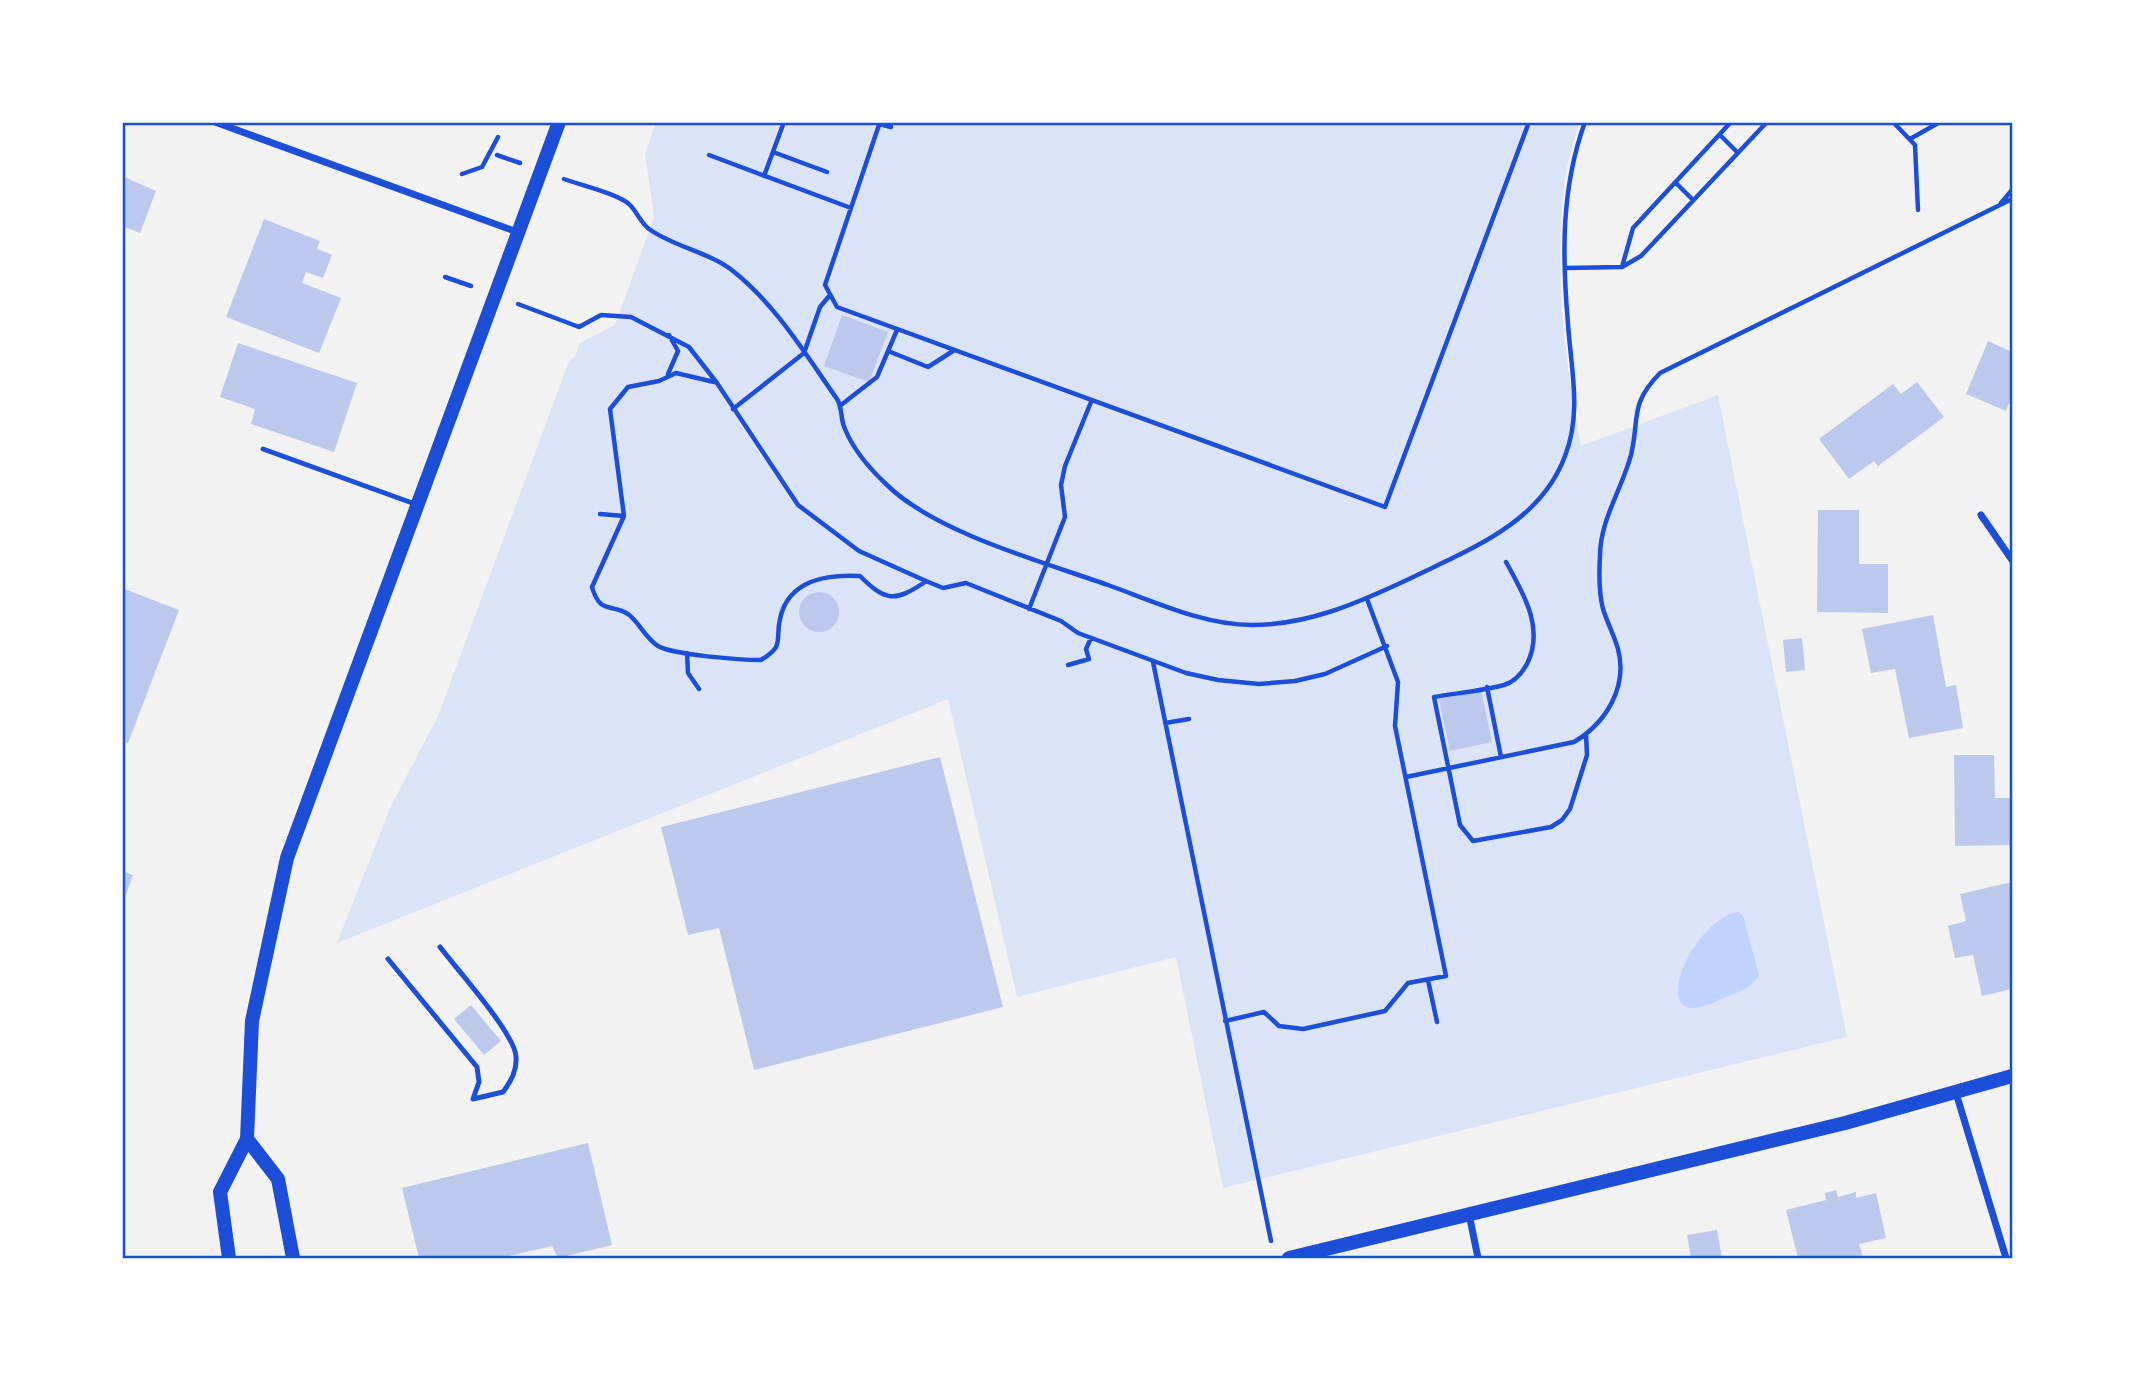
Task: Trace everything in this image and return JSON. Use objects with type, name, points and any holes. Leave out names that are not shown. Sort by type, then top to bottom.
[{"type":"main road","points":[[229,1258],[220,1192],[247,1139],[252,1021],[287,858],[559,122]]},
{"type":"main road","points":[[1289,1258],[1845,1123],[2012,1076]]},
{"type":"main road","points":[[247,1139],[278,1179],[293,1258]]},
{"type":"street","points":[[215,122],[520,233]]},
{"type":"street","points":[[1981,515],[2012,560]]},
{"type":"street","points":[[1956,1093],[2006,1258]]},
{"type":"street","points":[[1469,1213],[1478,1258]]},
{"type":"lane","points":[[263,449],[418,505]]},
{"type":"lane","points":[[388,959],[477,1066],[480,1082],[473,1099],[503,1093],[514,1075],[517,1054],[508,1035],[440,947]]},
{"type":"path","points":[[764,176],[784,122]]},
{"type":"path","points":[[891,127],[879,123],[825,285],[837,307],[1385,508],[1529,122]]},
{"type":"path","points":[[628,202],[639,220],[650,230],[731,269],[779,318],[841,405],[843,425],[849,436],[874,471],[904,500],[948,524],[1047,563],[1185,612],[1249,625],[1301,621],[1367,599],[1502,532],[1533,505],[1556,476],[1565,457],[1576,410],[1565,268],[1567,183],[1585,122]]},
{"type":"path","points":[[1622,267],[1633,228],[1731,122]]},
{"type":"path","points":[[1565,268],[1622,267],[1641,256],[1767,122]]},
{"type":"path","points":[[1893,122],[1915,145],[1918,210]]},
{"type":"path","points":[[1910,139],[1940,122]]},
{"type":"path","points":[[1720,135],[1738,153]]},
{"type":"path","points":[[463,174],[470,173],[486,162],[498,136]]},
{"type":"path","points":[[773,152],[827,172]]},
{"type":"path","points":[[709,155],[851,208]]},
{"type":"path","points":[[468,180],[470,173]]},
{"type":"path","points":[[1676,183],[1693,200]]},
{"type":"path","points":[[1995,208],[2012,190]]},
{"type":"path","points":[[1406,777],[1574,742],[1586,735],[1606,713],[1621,673],[1619,652],[1603,608],[1600,554],[1602,528],[1632,453],[1634,424],[1642,394],[1661,373],[1676,363],[2012,199]]},
{"type":"path","points":[[733,410],[804,353],[820,307],[830,295]]},
{"type":"path","points":[[579,327],[601,315],[631,317],[689,347],[717,383],[798,505],[819,524],[859,551],[943,588],[966,583],[1061,621],[1078,633],[1203,678],[1259,684],[1325,674],[1387,646]]},
{"type":"path","points":[[841,405],[877,377],[897,330]]},
{"type":"path","points":[[668,334],[678,351],[668,375]]},
{"type":"path","points":[[888,351],[928,368],[953,351]]},
{"type":"path","points":[[717,383],[688,374],[668,375],[659,381],[628,387],[610,409],[609,424],[624,516],[592,587],[595,599],[604,607],[626,612],[660,648],[761,660],[776,650],[780,642],[780,619],[794,592],[824,575],[860,576],[879,594],[890,598],[907,594],[926,581]]},
{"type":"path","points":[[1029,609],[1065,517],[1061,485],[1065,466],[1091,402]]},
{"type":"path","points":[[600,514],[624,516]]},
{"type":"path","points":[[1506,562],[1529,607],[1533,626],[1533,647],[1525,669],[1516,680],[1505,685],[1434,697],[1460,825],[1474,841],[1551,827],[1562,820],[1570,809],[1587,755],[1586,735]]},
{"type":"path","points":[[1225,1021],[1264,1012],[1279,1026],[1303,1029],[1385,1011],[1408,984],[1446,976],[1395,726],[1398,682],[1387,646],[1367,599]]},
{"type":"path","points":[[1068,665],[1088,659],[1086,649],[1091,638]]},
{"type":"path","points":[[687,653],[688,673],[699,689]]},
{"type":"path","points":[[1153,662],[1272,1246]]},
{"type":"path","points":[[1487,687],[1501,757]]},
{"type":"path","points":[[1165,723],[1189,719]]},
{"type":"path","points":[[1428,980],[1437,1022]]},
{"type":"shaded area","points":[[656,123],[1579,123],[1565,180],[1560,246],[1562,313],[1581,446],[1718,395],[1847,1037],[1223,1188],[1176,957],[1017,997],[948,699],[337,943],[391,806],[438,716],[569,361],[575,357],[580,343],[615,325],[654,217],[645,153]]},
{"type":"water","points":[[1738,912],[1743,916],[1759,975],[1744,990],[1709,1004],[1693,1008],[1682,1004],[1678,993],[1680,979],[1696,945],[1709,929],[1723,918]]},
{"type":"building","points":[[122,176],[156,191],[140,233],[122,226]]},
{"type":"building","points":[[264,219],[320,241],[317,249],[332,255],[323,278],[306,272],[302,283],[341,298],[319,353],[226,317]]},
{"type":"building","points":[[842,315],[888,332],[869,382],[824,366]]},
{"type":"building","points":[[1988,341],[2012,352],[2012,404],[2009,403],[2006,411],[1966,394]]},
{"type":"building","points":[[238,343],[357,383],[334,452],[251,424],[255,409],[220,397]]},
{"type":"building","points":[[1917,382],[1944,417],[1878,466],[1874,461],[1849,479],[1819,439],[1893,384],[1901,394]]},
{"type":"building","points":[[1818,510],[1859,510],[1859,564],[1888,564],[1888,613],[1817,612]]},
{"type":"building","points":[[122,588],[179,610],[128,743],[122,741]]},
{"type":"building","points":[[819,592],[833,598],[839,612],[833,626],[819,632],[805,626],[799,612],[805,598]]},
{"type":"building","points":[[1933,615],[1946,687],[1956,685],[1963,728],[1909,738],[1895,669],[1871,673],[1862,629]]},
{"type":"building","points":[[1802,638],[1805,670],[1786,672],[1783,640]]},
{"type":"building","points":[[1481,690],[1492,742],[1450,751],[1439,699]]},
{"type":"building","points":[[1954,755],[1994,755],[1995,798],[2012,798],[2012,845],[1955,846]]},
{"type":"building","points":[[940,757],[1003,1007],[754,1070],[719,928],[688,935],[661,827]]},
{"type":"building","points":[[122,871],[133,875],[123,903],[122,903]]},
{"type":"building","points":[[2012,882],[2012,989],[1982,996],[1973,955],[1955,958],[1948,926],[1966,921],[1960,894]]},
{"type":"building","points":[[471,1005],[501,1041],[484,1055],[454,1019]]},
{"type":"building","points":[[588,1143],[612,1245],[558,1258],[552,1246],[500,1258],[419,1258],[402,1188]]},
{"type":"building","points":[[1836,1190],[1838,1197],[1856,1192],[1856,1198],[1876,1193],[1886,1238],[1859,1244],[1863,1258],[1798,1258],[1786,1210],[1826,1200],[1825,1193]]},
{"type":"building","points":[[1717,1230],[1722,1258],[1691,1258],[1687,1235]]}]
